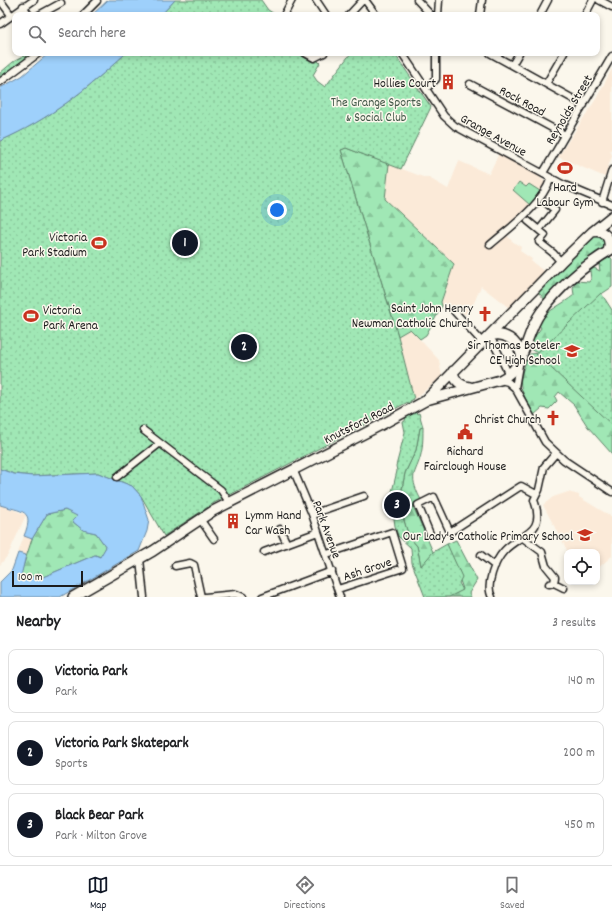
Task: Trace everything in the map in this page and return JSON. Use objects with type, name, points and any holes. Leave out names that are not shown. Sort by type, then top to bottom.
[{"type":"highway","name":"Knutsford Road","points":[[73,597],[140,559],[200,519],[229,502],[425,401],[454,371],[488,340],[560,262],[610,217]]},
{"type":"highway","points":[[610,217],[607,228],[612,236]]},
{"type":"highway","points":[[425,401],[438,395],[500,380],[509,375],[521,361],[532,327],[548,303],[575,275],[610,250],[611,243],[609,237],[601,232],[592,232]]},
{"type":"highway","points":[[488,340],[499,334],[509,338],[518,348],[521,361]]},
{"type":"highway","points":[[454,371],[458,383],[470,387]]},
{"type":"street","points":[[0,0],[11,16],[0,24]]},
{"type":"street","points":[[16,12],[34,0]]},
{"type":"street","points":[[286,12],[292,0]]},
{"type":"street","points":[[316,0],[324,12]]},
{"type":"street","points":[[353,12],[364,0],[374,12]]},
{"type":"street","points":[[417,0],[428,12]]},
{"type":"street","points":[[438,12],[439,0]]},
{"type":"street","points":[[480,12],[482,0]]},
{"type":"street","points":[[542,12],[548,0]]},
{"type":"street","points":[[587,12],[593,0]]},
{"type":"street","points":[[599,0],[612,7]]},
{"type":"street","points":[[86,12],[98,1]]},
{"type":"street","points":[[44,12],[61,3]]},
{"type":"street","points":[[23,6],[27,12]]},
{"type":"street","points":[[0,82],[34,56]]},
{"type":"street","name":"Grange Avenue","points":[[404,56],[444,116],[455,126],[551,178],[602,202],[612,205]]},
{"type":"street","points":[[426,89],[436,78],[436,56]]},
{"type":"street","points":[[496,56],[584,105]]},
{"type":"street","points":[[512,65],[517,56]]},
{"type":"street","points":[[546,84],[562,56]]},
{"type":"street","name":"Reynolds Street","points":[[543,173],[612,56]]},
{"type":"street","name":"Rock Road","points":[[470,84],[565,135]]},
{"type":"street","points":[[610,217],[609,208],[602,202],[612,170]]},
{"type":"street","points":[[490,245],[532,207],[546,190],[551,178]]},
{"type":"street","points":[[539,230],[555,210],[546,203]]},
{"type":"street","points":[[528,221],[545,235],[539,242],[553,253],[560,262]]},
{"type":"street","points":[[454,311],[488,340],[509,375]]},
{"type":"street","points":[[515,388],[515,379],[521,361]]},
{"type":"street","points":[[500,380],[508,382],[515,388],[545,442],[556,453],[612,492]]},
{"type":"street","points":[[143,430],[159,444],[221,490],[229,502]]},
{"type":"street","points":[[117,476],[159,444]]},
{"type":"street","points":[[492,597],[489,588],[495,566],[504,551],[523,538],[534,526],[538,510],[534,500],[539,490],[544,467],[556,453]]},
{"type":"street","name":"Park Avenue","points":[[293,469],[312,514],[340,597]]},
{"type":"street","points":[[430,534],[418,505],[434,497],[450,532],[521,486],[536,494]]},
{"type":"street","points":[[312,514],[364,496]]},
{"type":"street","points":[[200,519],[214,539]]},
{"type":"street","points":[[280,529],[286,544]]},
{"type":"street","points":[[264,552],[318,532]]},
{"type":"street","name":"Ash Grove","points":[[326,554],[392,532],[403,568],[338,589]]},
{"type":"street","points":[[523,538],[542,552],[546,566],[555,577],[551,584],[564,588]]},
{"type":"street","points":[[481,555],[495,566]]},
{"type":"street","points":[[140,559],[144,597]]},
{"type":"street","points":[[175,566],[190,563],[194,565],[201,597]]},
{"type":"street","points":[[262,597],[332,571]]},
{"type":"street","points":[[483,579],[490,581]]},
{"type":"street","points":[[205,597],[236,594],[243,597]]},
{"type":"shaded area","points":[[612,69],[612,148],[610,151],[612,155],[605,177],[558,157],[596,99]]},
{"type":"shaded area","points":[[500,151],[535,173],[546,183],[540,191],[529,184],[527,187],[519,182],[513,190],[530,205],[503,231],[512,241],[521,247],[520,251],[532,259],[531,261],[546,273],[513,311],[481,286],[469,315],[442,306],[441,303],[454,264],[384,199],[389,164],[429,178],[448,189],[459,161],[489,174]]},
{"type":"shaded area","points":[[410,329],[439,360],[442,377],[414,399],[398,336]]},
{"type":"shaded area","name":"Our Lady's Catholic Primary School","points":[[568,492],[579,495],[579,497],[612,517],[612,556],[600,566],[600,549],[566,549],[543,505],[553,497]]},
{"type":"shaded area","points":[[0,504],[26,515],[8,555],[0,565]]},
{"type":"shaded area","points":[[24,536],[32,539],[26,555],[18,553]]},
{"type":"green space","points":[[175,0],[261,0],[271,12],[164,12]]},
{"type":"green space","points":[[27,56],[23,62],[0,78],[0,73],[13,62]]},
{"type":"green space","name":"The Grange Sports & Social Club","points":[[123,56],[304,56],[317,60],[320,63],[313,75],[317,81],[325,87],[349,56],[396,56],[431,107],[401,169],[346,148],[341,150],[398,336],[414,399],[410,401],[417,414],[419,413],[423,427],[420,428],[416,450],[405,473],[401,494],[402,514],[409,537],[417,546],[421,566],[433,552],[447,544],[462,577],[459,583],[463,590],[449,597],[425,597],[412,563],[411,548],[398,536],[395,526],[391,496],[397,471],[396,466],[405,432],[403,422],[405,421],[408,402],[214,503],[164,536],[141,496],[132,486],[98,473],[32,476],[14,474],[0,469],[0,141],[35,123],[67,103]]},
{"type":"green space","points":[[346,148],[389,164],[385,199],[454,264],[441,302],[442,306],[426,335],[420,339],[410,329],[398,336],[341,150]]},
{"type":"green space","points":[[519,182],[526,187],[529,184],[540,191],[530,205],[513,190]]},
{"type":"green space","points":[[592,232],[611,243],[548,303],[537,291]]},
{"type":"green space","points":[[610,257],[612,259],[612,287],[600,295],[561,346],[535,352],[530,349],[533,339],[541,328],[538,323],[542,318],[574,295],[573,288],[576,281],[589,282],[591,279],[590,271],[594,268],[600,271],[599,265]]},
{"type":"green space","points":[[601,293],[612,310],[612,425],[536,354]]},
{"type":"green space","points":[[540,353],[542,355],[540,360],[553,366],[612,413],[612,454],[588,427],[574,405],[559,392],[555,397],[557,401],[549,409],[542,408],[534,415],[522,391],[521,379],[522,372],[530,354]]},
{"type":"green space","points":[[423,427],[422,449],[414,473],[414,483],[421,500],[413,506],[433,552],[449,596],[463,589],[447,544],[456,540],[477,580],[469,593],[471,597],[435,597],[421,566],[417,546],[409,537],[402,514],[401,494],[405,473],[416,450],[420,428]]},
{"type":"green space","points":[[65,510],[78,516],[72,521],[83,530],[96,533],[106,547],[101,557],[95,555],[43,577],[20,576],[32,539],[47,514]]},
{"type":"water","points":[[108,0],[175,0],[164,12],[95,12]]},
{"type":"water","points":[[45,56],[123,56],[67,103],[35,123],[0,141],[0,88],[22,76]]},
{"type":"water","points":[[0,469],[14,474],[32,476],[98,473],[132,486],[141,496],[149,520],[147,531],[139,551],[60,597],[0,597],[0,582],[12,570],[18,553],[26,555],[21,576],[43,577],[95,555],[100,557],[106,547],[96,533],[83,530],[72,521],[77,516],[65,510],[47,514],[32,539],[24,536],[28,521],[27,516],[20,511],[0,505]]},
{"type":"place","name":"Hollies Court","points":[[448,82]]},
{"type":"place","name":"Hard Labour Gym","points":[[565,168]]},
{"type":"place","name":"Victoria Park Stadium","points":[[99,243]]},
{"type":"place","name":"Victoria Park","points":[[185,243]]},
{"type":"place","name":"Saint John Henry Newman Catholic Church","points":[[485,314]]},
{"type":"place","name":"Victoria Park Arena","points":[[31,316]]},
{"type":"place","name":"Victoria Park Skatepark","points":[[244,347]]},
{"type":"place","name":"Sir Thomas Boteler CE High School","points":[[572,351]]},
{"type":"place","name":"Christ Church","points":[[553,418]]},
{"type":"place","name":"Richard Fairclough House","points":[[465,432]]},
{"type":"place","name":"Black Bear Park","points":[[397,505]]},
{"type":"place","name":"Lymm Hand Car Wash","points":[[233,521]]},
{"type":"place","name":"Our Lady's Catholic Primary School","points":[[585,535]]}]
